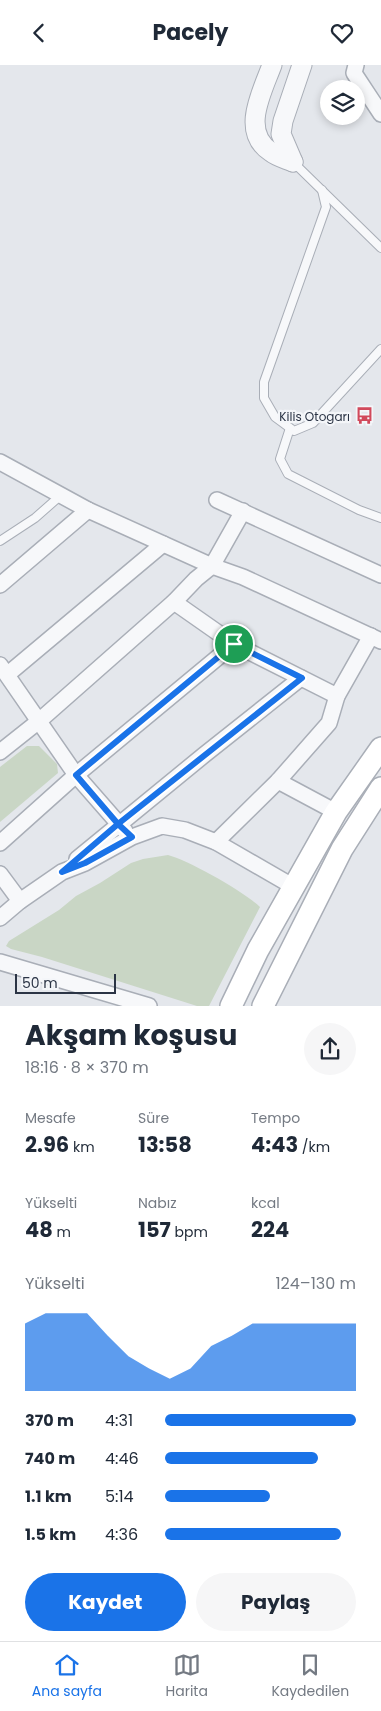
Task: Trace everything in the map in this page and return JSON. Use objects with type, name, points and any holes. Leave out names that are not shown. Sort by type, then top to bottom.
[{"type":"main road","points":[[231,1006],[258,950],[336,812],[381,748]]},
{"type":"main road","points":[[263,1006],[342,849],[379,795]]},
{"type":"street","points":[[272,65],[257,105],[254,125],[258,138],[270,152],[293,163]]},
{"type":"street","points":[[293,163],[281,134],[283,121],[302,65]]},
{"type":"street","points":[[356,65],[354,73],[381,114]]},
{"type":"street","points":[[0,462],[88,510],[212,566],[243,577],[376,639],[337,695],[329,723],[278,781],[216,842]]},
{"type":"street","points":[[217,500],[381,575]]},
{"type":"street","points":[[0,585],[88,510]]},
{"type":"street","points":[[0,752],[39,721],[212,566],[243,511]]},
{"type":"street","points":[[132,837],[118,824],[76,775],[4,670],[163,544]]},
{"type":"street","points":[[174,602],[234,644],[337,695]]},
{"type":"street","points":[[0,843],[76,775],[234,644]]},
{"type":"street","points":[[0,918],[20,901],[62,872],[118,824],[302,678]]},
{"type":"street","points":[[278,781],[336,812]]},
{"type":"street","points":[[62,872],[85,863],[132,837],[162,826],[185,829],[216,842],[294,887]]},
{"type":"street","points":[[0,874],[20,901]]},
{"type":"street","points":[[0,962],[127,1003],[149,1006]]},
{"type":"lane","points":[[293,163],[381,248]]},
{"type":"lane","points":[[322,190],[326,207],[264,382],[264,398],[275,417],[294,431],[314,423],[381,349]]},
{"type":"lane","points":[[290,428],[280,459],[288,474],[358,510],[381,518]]},
{"type":"lane","points":[[0,541],[35,518],[60,496]]},
{"type":"green space","points":[[27,746],[39,746],[57,764],[58,773],[0,822],[0,767]]},
{"type":"green space","points":[[168,855],[216,877],[260,907],[209,1006],[197,1006],[6,946],[9,941],[59,910],[76,896],[131,863]]},
{"type":"place","name":"Kilis Otogarı","points":[[364,416]]},
{"type":"route","points":[[234,644],[76,775],[118,824],[62,872],[85,863],[132,837],[118,824],[302,678],[234,644]]}]
